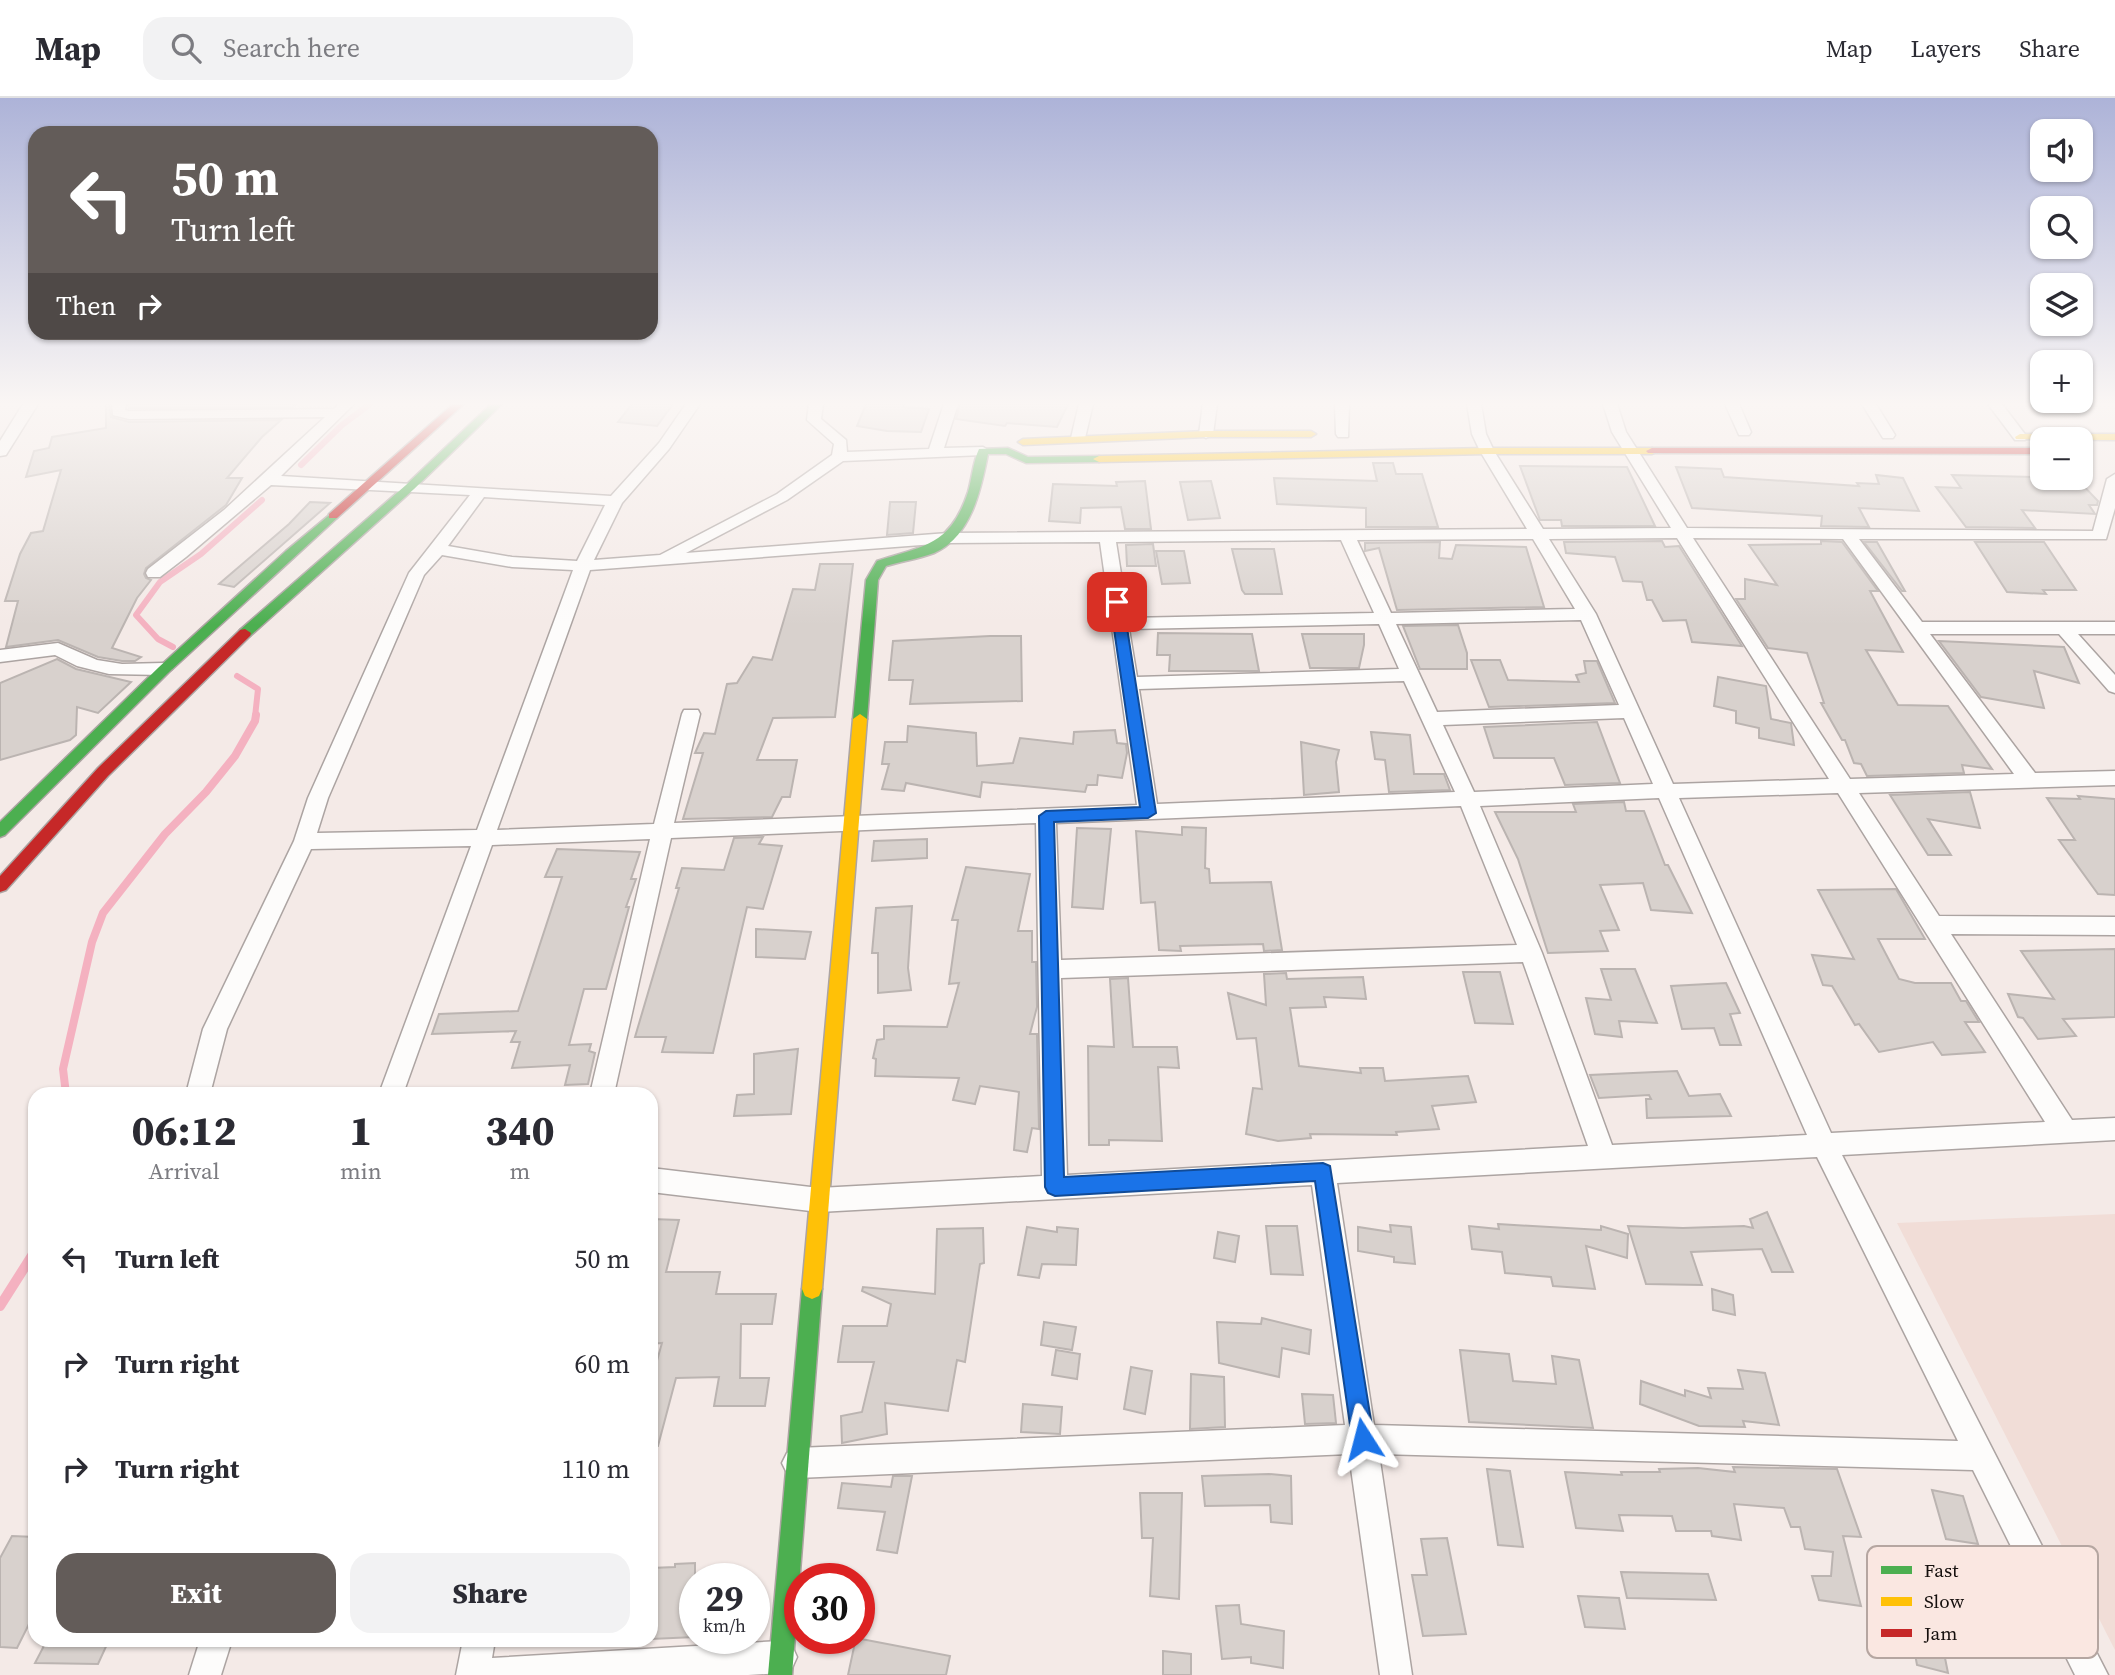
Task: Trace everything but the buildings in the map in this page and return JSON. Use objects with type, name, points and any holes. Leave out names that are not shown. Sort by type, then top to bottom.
[{"type":"street","points":[[154,573],[190,547],[272,478]]},
{"type":"street","points":[[0,831],[213,621],[377,478]]},
{"type":"street","points":[[0,886],[103,772],[262,616],[419,478]]},
{"type":"street","points":[[394,1087],[583,566],[615,501],[636,478]]},
{"type":"street","points":[[655,562],[782,497],[810,478]]},
{"type":"street","points":[[478,1647],[472,1675],[781,1666],[872,580],[881,564],[935,548],[948,538],[968,509],[976,478]]},
{"type":"street","points":[[1504,478],[1587,614],[1824,1145],[2027,1546]]},
{"type":"street","points":[[1647,478],[2064,1131]]},
{"type":"street","points":[[437,549],[512,562],[583,566],[948,538],[1682,533],[2108,536],[2115,479]]},
{"type":"street","points":[[270,480],[410,486],[615,501]]},
{"type":"street","points":[[200,1087],[215,1029],[304,842],[317,798],[417,573],[480,492]]},
{"type":"street","points":[[1848,535],[2029,780]]},
{"type":"street","points":[[1347,536],[1468,800],[1531,953],[1604,1157]]},
{"type":"street","points":[[1107,537],[1148,813]]},
{"type":"street","points":[[1120,624],[1587,614]]},
{"type":"street","points":[[1916,628],[2115,628]]},
{"type":"street","points":[[2064,628],[2115,687]]},
{"type":"street","points":[[0,656],[58,649],[72,659],[92,666],[119,671],[163,669]]},
{"type":"street","points":[[1129,683],[1409,675]]},
{"type":"street","points":[[1432,719],[1631,711]]},
{"type":"street","points":[[604,1087],[644,915],[660,831],[691,714]]},
{"type":"street","points":[[304,842],[484,838],[1668,791],[2115,778]]},
{"type":"street","points":[[1046,816],[1055,1187]]},
{"type":"street","points":[[1933,925],[2115,926]]},
{"type":"street","points":[[1049,969],[1531,953]]},
{"type":"street","points":[[658,1181],[819,1200],[2115,1129]]},
{"type":"street","points":[[1323,1172],[1396,1675]]},
{"type":"street","points":[[797,1463],[1363,1439],[1981,1456]]},
{"type":"street","points":[[205,1675],[214,1647]]},
{"type":"street","points":[[2083,1658],[2092,1675]]},
{"type":"shaded area","points":[[2115,1214],[2115,1650],[2098,1617],[2098,1546],[2062,1546],[1897,1223]]},
{"type":"waterway","points":[[173,647],[158,639],[136,615],[160,582],[201,554],[262,500]]},
{"type":"waterway","points":[[237,676],[258,689],[255,717]]},
{"type":"waterway","points":[[65,1087],[63,1069],[92,942],[103,913],[165,834],[206,792],[235,756],[256,715]]},
{"type":"waterway","points":[[0,1306],[28,1262]]},
{"type":"traffic: fast","points":[[245,633],[420,478]]},
{"type":"traffic: fast","points":[[860,719],[872,580],[881,564],[921,553],[946,540],[969,506],[977,478]]},
{"type":"traffic: fast","points":[[0,831],[163,670],[333,516]]},
{"type":"traffic: fast","points":[[780,1675],[812,1289]]},
{"type":"traffic: slow","points":[[812,1289],[860,719]]},
{"type":"traffic: jam","points":[[333,516],[376,478]]},
{"type":"traffic: jam","points":[[0,886],[103,772],[245,633]]},
{"type":"route","points":[[1117,602],[1148,813],[1046,816],[1055,1187],[1323,1172],[1363,1439]]}]
